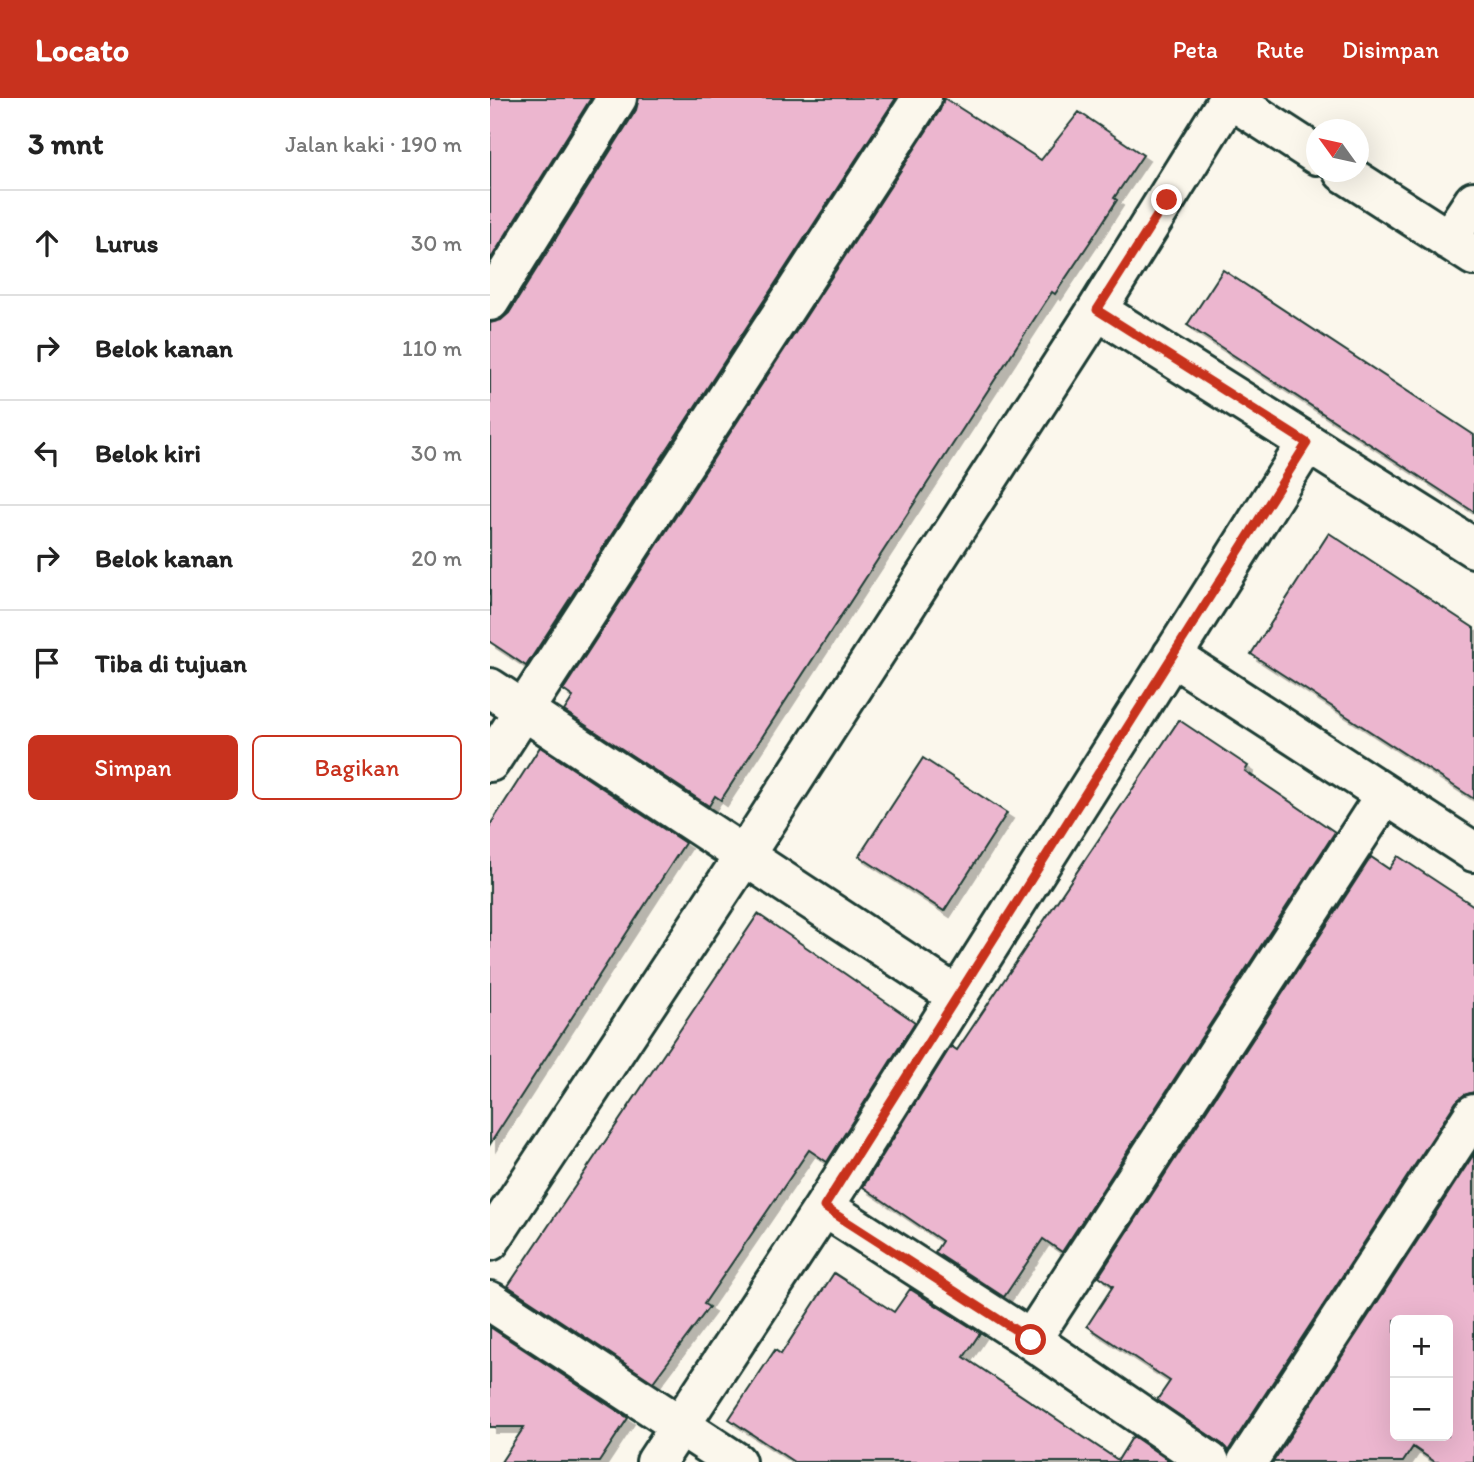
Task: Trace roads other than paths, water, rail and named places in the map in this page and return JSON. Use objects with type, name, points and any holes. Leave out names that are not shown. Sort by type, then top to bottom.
[{"type":"street","points":[[490,301],[617,98]]},
{"type":"street","points":[[490,762],[922,98]]},
{"type":"street","points":[[490,1241],[744,856],[1097,310],[1229,98],[1306,148]]},
{"type":"street","points":[[1359,182],[1461,248],[1474,201]]},
{"type":"street","points":[[1097,310],[1474,548]]},
{"type":"street","points":[[656,1462],[824,1207],[1307,443]]},
{"type":"street","points":[[1172,656],[1474,852]]},
{"type":"street","points":[[490,688],[957,996]]},
{"type":"street","points":[[1031,1340],[1385,795]]},
{"type":"street","points":[[1247,1462],[1474,1114]]},
{"type":"street","points":[[824,1207],[1031,1340],[1210,1462]]},
{"type":"street","points":[[490,1301],[736,1462]]}]
